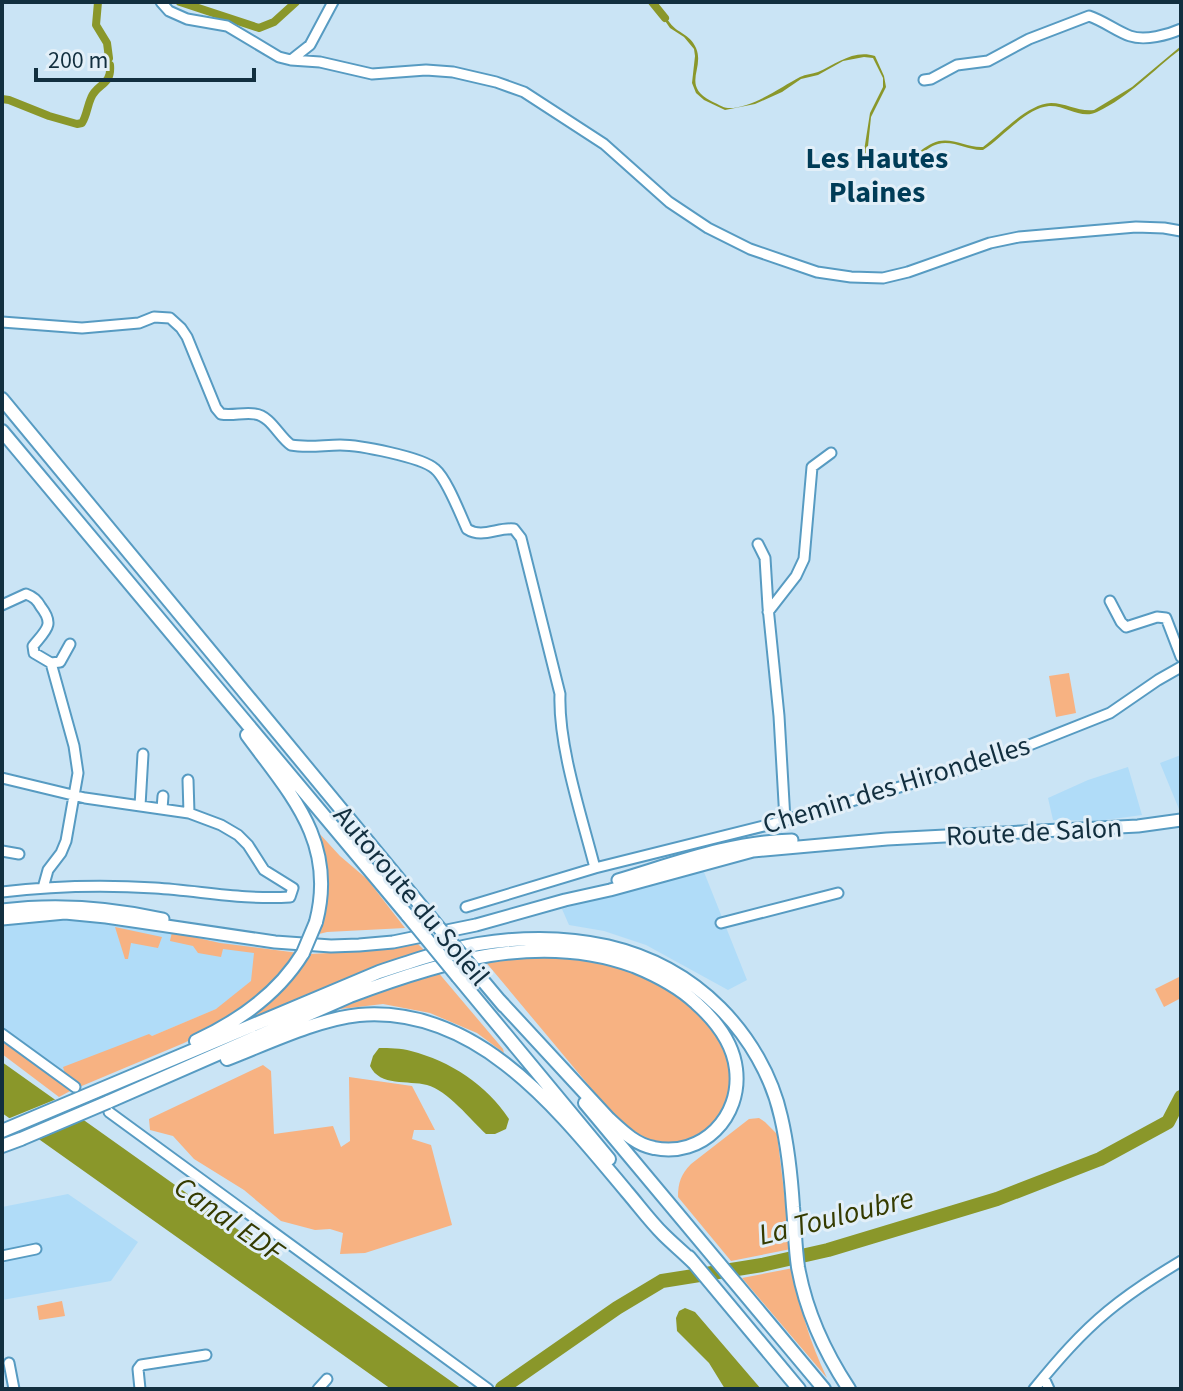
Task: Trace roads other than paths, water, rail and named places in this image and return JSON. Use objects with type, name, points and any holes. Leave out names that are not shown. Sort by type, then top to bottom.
[{"type":"highway","name":"Autoroute du Soleil","points":[[2,399],[824,1389]]},
{"type":"highway","name":"Autoroute du Soleil","points":[[2,431],[799,1389]]},
{"type":"highway","points":[[162,1060],[257,1006],[275,990],[303,953],[316,922],[322,884],[319,860],[301,810],[173,635]]},
{"type":"highway","points":[[4,1129],[162,1060],[379,972],[423,958],[475,945],[512,940],[581,941],[621,949],[677,973],[709,997],[742,1034],[765,1070],[781,1113],[789,1159],[798,1265],[814,1326],[849,1389]]},
{"type":"highway","points":[[2,1146],[109,1107],[148,1084],[403,976],[482,955],[523,951],[553,950],[601,956],[646,971],[687,995],[706,1012],[731,1050],[736,1070],[735,1092],[727,1118],[713,1133],[677,1150],[652,1148],[628,1136],[499,1000]]},
{"type":"highway","points":[[148,1084],[225,1060],[336,1019],[383,1015],[436,1024],[489,1051],[523,1080],[560,1116],[661,1233],[694,1263]]},
{"type":"main road","name":"Route de Salon","points":[[841,842],[1138,826],[1181,820]]},
{"type":"main road","points":[[565,900],[609,882],[695,857],[766,841],[841,842]]},
{"type":"main road","points":[[2,919],[65,913],[275,942],[331,946],[393,942],[476,925],[739,854],[841,842]]},
{"type":"main road","points":[[2,910],[64,906],[101,908],[149,916],[217,934]]},
{"type":"street","points":[[161,2],[169,11],[187,19],[227,26],[279,57],[291,60],[320,62],[372,74],[426,70],[453,72],[524,92],[604,144],[669,202],[708,228],[750,249],[817,272],[883,278],[990,243],[1019,237],[1136,227],[1181,231]]},
{"type":"street","points":[[291,60],[310,45],[333,2]]},
{"type":"street","points":[[924,80],[957,65],[988,61],[1029,39],[1089,16],[1131,37],[1143,38],[1181,29]]},
{"type":"street","points":[[2,322],[82,328],[139,323],[154,317],[170,318],[187,337],[221,414],[260,415],[291,445],[363,446],[434,467],[467,529],[479,534],[514,529],[521,538],[560,694],[559,710],[569,766],[595,868]]},
{"type":"street","points":[[768,612],[796,576],[804,559],[812,467],[831,453]]},
{"type":"street","points":[[758,544],[765,558],[785,820]]},
{"type":"street","points":[[2,605],[26,594],[35,598],[49,617],[48,627],[33,646],[34,653],[51,663],[60,662],[70,644]]},
{"type":"street","points":[[1110,601],[1126,627],[1157,617],[1166,618],[1181,657]]},
{"type":"street","points":[[43,888],[48,870],[66,841],[78,773],[74,746],[51,663]]},
{"type":"street","name":"Chemin des Hirondelles","points":[[466,907],[595,868],[785,820],[989,761],[1110,713],[1181,668]]},
{"type":"street","points":[[140,806],[143,754]]},
{"type":"street","points":[[2,778],[85,798],[189,813],[221,825],[248,845],[264,870],[293,888],[290,897],[264,899],[156,888],[96,886],[2,892]]},
{"type":"street","points":[[188,780],[189,813]]},
{"type":"street","points":[[162,809],[163,796]]},
{"type":"street","points":[[692,844],[695,857]]},
{"type":"street","points":[[2,851],[19,854]]},
{"type":"street","points":[[721,923],[838,893]]},
{"type":"street","points":[[2,1034],[74,1097]]},
{"type":"street","points":[[109,1107],[488,1389]]},
{"type":"street","points":[[2,1256],[36,1249]]},
{"type":"street","points":[[1034,1389],[1069,1348],[1107,1311],[1181,1261]]},
{"type":"street","points":[[140,1389],[138,1369],[141,1365],[206,1355]]},
{"type":"street","points":[[9,1363],[14,1389]]},
{"type":"street","points":[[1044,1378],[1049,1389]]},
{"type":"street","points":[[318,1389],[327,1379]]},
{"type":"waterway","points":[[98,2],[96,25],[107,43],[109,58]]},
{"type":"waterway","points":[[180,2],[259,28],[274,22],[296,2]]},
{"type":"waterway","points":[[652,2],[665,18]]},
{"type":"waterway","points":[[2,99],[49,116],[82,123],[94,93],[109,77],[110,65]]},
{"type":"waterway","name":"La Touloubre","points":[[502,1388],[617,1308],[662,1281],[762,1265],[828,1250],[997,1199],[1100,1159],[1168,1122],[1181,1097]]},
{"type":"district","name":"Les Hautes Plaines","points":[[877,175]]},
{"type":"water label","name":"Canal EDF","points":[[229,1219]]}]
